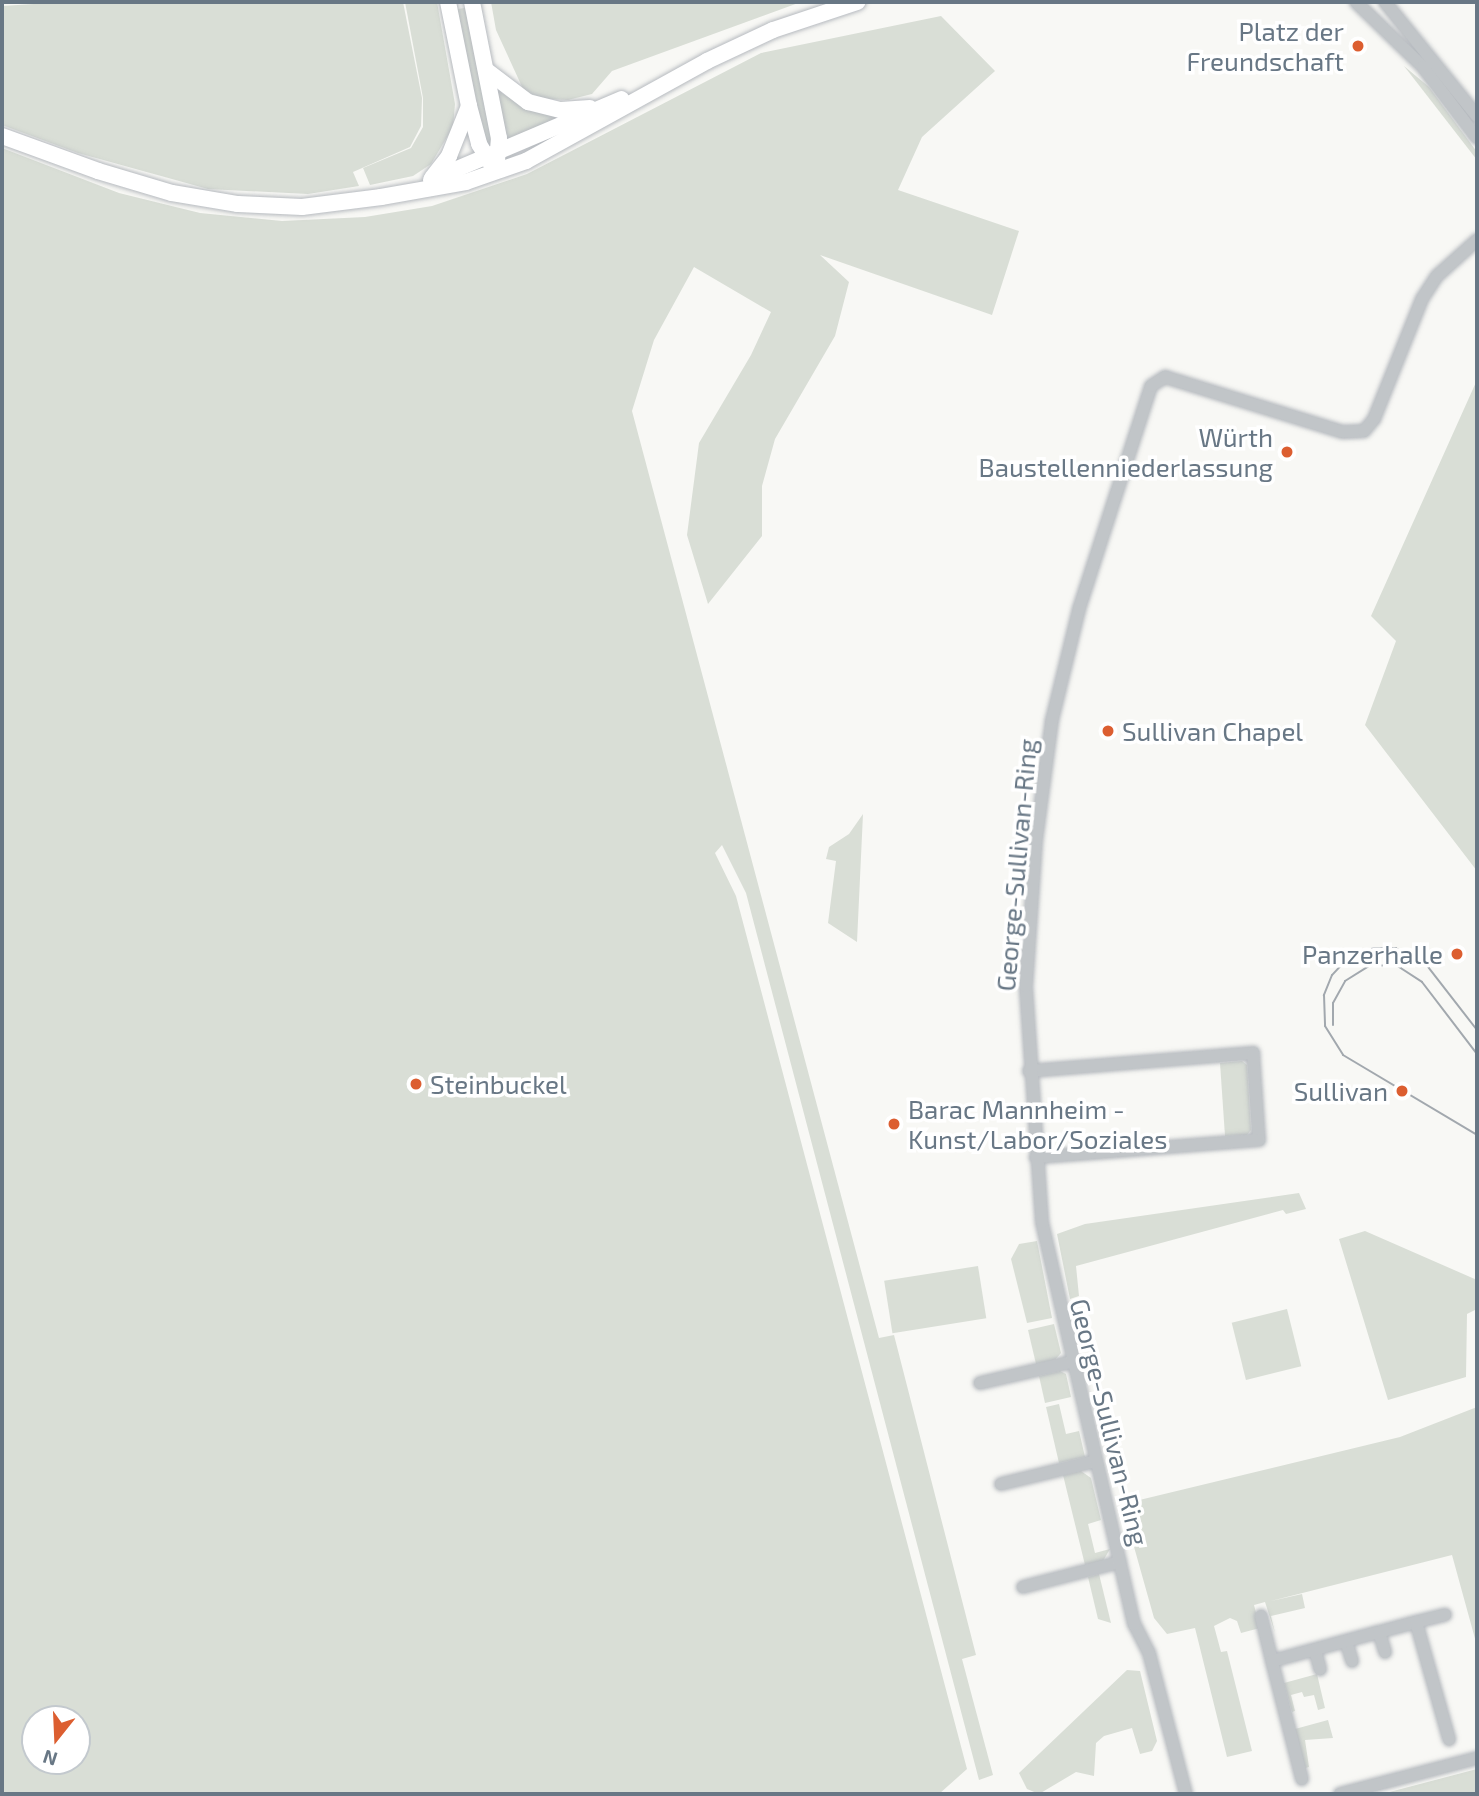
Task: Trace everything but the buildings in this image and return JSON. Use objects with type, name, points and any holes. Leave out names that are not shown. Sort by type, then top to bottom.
[{"type":"main road","points":[[448,2],[469,106],[492,154]]},
{"type":"main road","points":[[472,2],[486,70],[492,154],[496,172]]},
{"type":"main road","points":[[2,136],[99,171],[198,197],[302,207],[364,200],[496,172],[558,147],[648,92],[773,30],[858,2]]},
{"type":"main road","points":[[486,70],[527,103],[561,110],[600,108]]},
{"type":"main road","points":[[425,185],[600,108],[648,92]]},
{"type":"main road","points":[[425,185],[449,156],[469,106]]},
{"type":"street","points":[[1356,2],[1423,67],[1477,138]]},
{"type":"street","points":[[1385,2],[1477,116]]},
{"type":"street","name":"George-Sullivan-Ring","points":[[1186,1794],[1120,1562],[1071,1362],[1049,1261],[1036,1157],[1026,1011],[1029,925],[1052,720],[1079,609],[1145,397],[1166,377],[1343,432],[1364,431],[1374,419],[1422,299],[1437,276],[1477,240]]},
{"type":"street","points":[[1029,1071],[1253,1053],[1259,1140],[1036,1157]]},
{"type":"street","points":[[981,1383],[1071,1362]]},
{"type":"street","points":[[1001,1484],[1097,1461]]},
{"type":"street","points":[[1023,1587],[1120,1562]]},
{"type":"street","points":[[1272,1661],[1445,1615]]},
{"type":"street","points":[[1261,1616],[1302,1779]]},
{"type":"street","points":[[1416,1622],[1449,1740]]},
{"type":"street","points":[[1380,1632],[1385,1652]]},
{"type":"street","points":[[1346,1641],[1352,1661]]},
{"type":"street","points":[[1315,1650],[1320,1669]]},
{"type":"street","points":[[1340,1794],[1477,1758]]},
{"type":"shaded area","points":[[65,2],[403,2],[422,98],[421,126],[410,147],[353,172],[359,186],[308,194],[208,189],[78,153],[2,125],[2,6]]},
{"type":"shaded area","points":[[405,2],[437,2],[455,104],[453,127],[431,164],[413,176],[370,185],[363,168],[411,148],[423,127],[423,98]]},
{"type":"shaded area","points":[[491,2],[801,2],[612,71],[592,94],[568,100],[545,99],[524,91],[496,30]]},
{"type":"shaded area","points":[[465,8],[492,140],[491,148],[485,142],[457,9]]},
{"type":"shaded area","points":[[941,16],[995,71],[922,137],[898,190],[1019,231],[992,315],[820,255],[849,282],[835,336],[775,439],[762,486],[762,536],[708,604],[687,535],[699,443],[751,355],[771,312],[694,267],[654,340],[632,411],[879,1338],[894,1335],[976,1655],[962,1659],[993,1775],[979,1780],[746,893],[722,845],[715,853],[736,896],[967,1769],[939,1794],[2,1794],[2,148],[119,193],[200,213],[282,221],[365,217],[432,206],[527,174],[761,53]]},
{"type":"shaded area","points":[[1404,66],[1429,87],[1477,152],[1477,160]]},
{"type":"shaded area","points":[[497,90],[527,109],[564,117],[507,140]]},
{"type":"shaded area","points":[[1477,380],[1477,871],[1365,725],[1396,641],[1371,616]]},
{"type":"shaded area","points":[[863,814],[857,942],[828,923],[836,861],[826,859],[829,847],[849,834]]},
{"type":"shaded area","points":[[1242,1061],[1247,1065],[1251,1130],[1247,1135],[1225,1136],[1220,1063]]},
{"type":"shaded area","points":[[1299,1193],[1306,1209],[1286,1214],[1283,1210],[1076,1266],[1079,1296],[1070,1299],[1057,1234],[1085,1224]]},
{"type":"shaded area","points":[[1365,1231],[1477,1280],[1477,1309],[1467,1314],[1466,1377],[1388,1400],[1339,1239]]},
{"type":"shaded area","points":[[1037,1241],[1052,1318],[1027,1323],[1011,1259],[1019,1244]]},
{"type":"shaded area","points":[[978,1266],[986,1318],[892,1333],[884,1281]]},
{"type":"shaded area","points":[[1287,1309],[1301,1366],[1246,1380],[1232,1323]]},
{"type":"shaded area","points":[[1054,1324],[1061,1353],[1055,1360],[1036,1364],[1028,1330]]},
{"type":"shaded area","points":[[1060,1371],[1066,1374],[1071,1397],[1045,1403],[1039,1376]]},
{"type":"shaded area","points":[[1059,1404],[1066,1434],[1079,1431],[1085,1457],[1059,1463],[1046,1407]]},
{"type":"shaded area","points":[[1477,1407],[1477,1646],[1452,1555],[1267,1602],[1302,1594],[1305,1608],[1271,1616],[1275,1633],[1265,1602],[1254,1605],[1260,1628],[1241,1633],[1237,1621],[1230,1618],[1214,1626],[1221,1652],[1227,1651],[1252,1751],[1227,1757],[1195,1628],[1167,1634],[1154,1618],[1129,1529],[1127,1503],[1400,1437]]},
{"type":"shaded area","points":[[1081,1471],[1091,1478],[1101,1520],[1088,1524],[1095,1553],[1110,1549],[1103,1561],[1085,1565],[1063,1475]]},
{"type":"shaded area","points":[[1099,1574],[1111,1623],[1098,1619],[1088,1577]]},
{"type":"shaded area","points":[[1127,1670],[1140,1671],[1157,1741],[1152,1751],[1140,1754],[1132,1728],[1104,1736],[1096,1743],[1094,1776],[1076,1772],[1039,1794],[1027,1789],[1019,1773]]},
{"type":"shaded area","points":[[1317,1674],[1325,1708],[1318,1710],[1314,1695],[1304,1697],[1302,1692],[1291,1695],[1295,1711],[1292,1712],[1284,1683]]},
{"type":"shaded area","points":[[1328,1720],[1333,1738],[1305,1740],[1309,1767],[1305,1768],[1295,1729]]},
{"type":"shaded area","points":[[1477,1769],[1477,1794],[1382,1794]]},
{"type":"tram line","points":[[1477,1030],[1425,963],[1396,948],[1374,948],[1347,959],[1332,975],[1324,995],[1325,1026],[1343,1055],[1477,1135]]},
{"type":"tram line","points":[[1333,1025],[1333,1003],[1345,981],[1369,966],[1396,965],[1422,982],[1477,1054]]},
{"type":"place","name":"Platz der Freundschaft","points":[[1358,46]]},
{"type":"place","name":"Würth Baustellenniederlassung","points":[[1287,452]]},
{"type":"place","name":"Sullivan Chapel","points":[[1108,731]]},
{"type":"place","name":"Panzerhalle","points":[[1457,954]]},
{"type":"place","name":"Steinbuckel","points":[[416,1084]]},
{"type":"place","name":"Sullivan","points":[[1402,1091]]},
{"type":"place","name":"Barac Mannheim - Kunst/Labor/Soziales","points":[[894,1124]]}]
